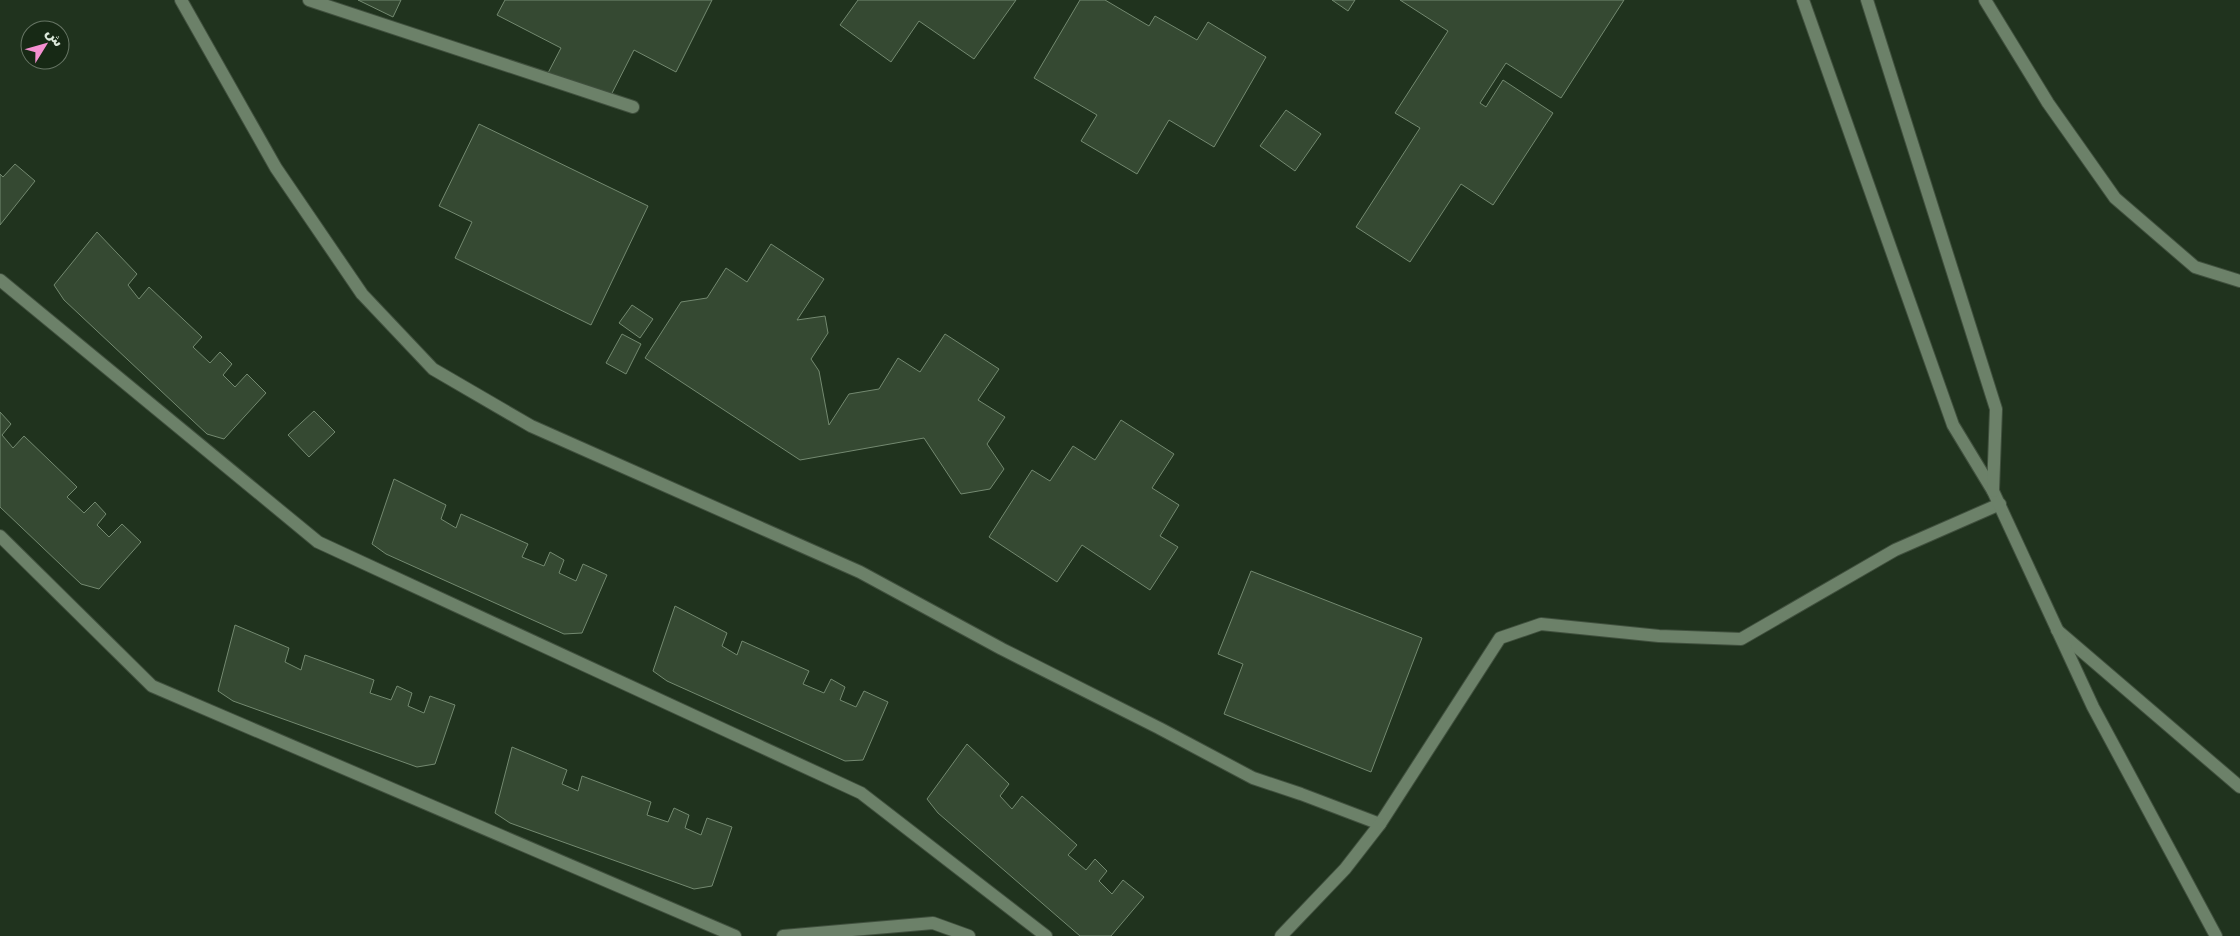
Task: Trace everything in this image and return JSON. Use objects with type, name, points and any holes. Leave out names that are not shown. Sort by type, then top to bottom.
[{"type":"street","points":[[181,0],[276,168],[362,294],[433,369],[531,426],[860,572],[1002,649],[1159,728],[1253,778],[1380,824]]},
{"type":"street","points":[[309,0],[633,106]]},
{"type":"street","points":[[1803,0],[1953,425],[1993,490],[2093,707],[2216,936]]},
{"type":"street","points":[[1867,0],[1996,409],[1993,490]]},
{"type":"street","points":[[1984,0],[2048,103],[2115,198],[2195,267],[2240,281]]},
{"type":"street","points":[[0,280],[318,542],[861,793],[1046,936]]},
{"type":"street","points":[[1281,936],[1345,869],[1380,824],[1500,638],[1541,624],[1659,636],[1741,638],[1895,550],[2000,504]]},
{"type":"street","points":[[0,536],[152,686],[735,936]]},
{"type":"street","points":[[2057,630],[2240,786]]},
{"type":"street","points":[[783,936],[933,923],[969,936]]},
{"type":"building","points":[[358,0],[401,0],[393,17]]},
{"type":"building","points":[[505,0],[712,0],[676,72],[634,50],[607,103],[548,73],[561,48],[497,15]]},
{"type":"building","points":[[858,0],[1016,0],[974,59],[919,21],[891,62],[840,25]]},
{"type":"building","points":[[1080,0],[1105,0],[1149,26],[1155,16],[1197,40],[1208,22],[1266,57],[1214,147],[1169,120],[1137,174],[1081,141],[1097,115],[1034,78]]},
{"type":"building","points":[[1332,0],[1355,0],[1348,11]]},
{"type":"building","points":[[1400,0],[1624,0],[1561,98],[1506,63],[1480,103],[1486,107],[1503,80],[1553,113],[1493,205],[1461,184],[1410,262],[1356,227],[1420,128],[1395,113],[1448,31]]},
{"type":"building","points":[[1286,110],[1321,134],[1295,171],[1260,146]]},
{"type":"building","points":[[479,124],[648,206],[591,325],[455,258],[472,222],[439,206]]},
{"type":"building","points":[[15,164],[35,181],[0,225],[0,174],[3,177]]},
{"type":"building","points":[[97,232],[137,274],[128,285],[139,299],[149,287],[202,337],[193,347],[210,363],[220,352],[232,364],[223,375],[235,387],[247,374],[266,393],[224,439],[207,434],[64,300],[54,285]]},
{"type":"building","points":[[771,244],[824,279],[797,320],[825,316],[828,333],[811,359],[819,371],[829,425],[849,394],[879,389],[898,358],[920,372],[945,334],[999,369],[978,400],[1005,417],[987,444],[1004,469],[990,489],[961,494],[924,438],[800,460],[645,358],[681,302],[707,298],[726,268],[747,282]]},
{"type":"building","points":[[632,305],[653,319],[640,338],[619,323]]},
{"type":"building","points":[[622,334],[641,344],[626,374],[606,363]]},
{"type":"building","points":[[314,411],[335,432],[309,457],[288,435]]},
{"type":"building","points":[[0,412],[11,424],[2,435],[13,448],[24,436],[77,487],[67,497],[84,513],[95,502],[106,514],[97,525],[109,537],[122,524],[141,542],[99,589],[81,584],[0,507]]},
{"type":"building","points":[[1121,420],[1174,454],[1152,488],[1179,505],[1160,536],[1178,547],[1150,590],[1082,545],[1057,582],[989,537],[1032,470],[1050,481],[1073,446],[1095,460]]},
{"type":"building","points":[[394,479],[446,505],[441,519],[456,528],[461,514],[528,544],[522,557],[544,566],[550,552],[564,560],[559,573],[576,581],[583,564],[607,575],[582,633],[564,634],[386,554],[372,544]]},
{"type":"building","points":[[1251,571],[1422,638],[1371,772],[1224,714],[1243,664],[1218,654]]},
{"type":"building","points":[[675,606],[727,633],[722,646],[737,655],[742,641],[809,671],[803,684],[824,693],[831,679],[845,687],[840,700],[856,707],[864,691],[888,702],[863,760],[845,761],[667,681],[653,671]]},
{"type":"building","points":[[235,625],[289,648],[285,662],[301,670],[305,655],[374,680],[370,693],[391,700],[397,686],[412,693],[408,706],[424,713],[430,696],[455,705],[435,764],[417,767],[233,701],[218,691]]},
{"type":"building","points":[[967,744],[1009,784],[1000,796],[1012,809],[1022,796],[1077,845],[1068,855],[1086,870],[1095,859],[1107,871],[1099,881],[1112,894],[1123,880],[1144,897],[1111,936],[1080,936],[938,813],[927,799]]},
{"type":"building","points":[[512,747],[567,770],[562,784],[578,791],[582,776],[651,802],[647,815],[668,822],[674,808],[689,815],[685,828],[701,835],[707,818],[732,827],[712,886],[694,889],[510,823],[495,813]]}]
